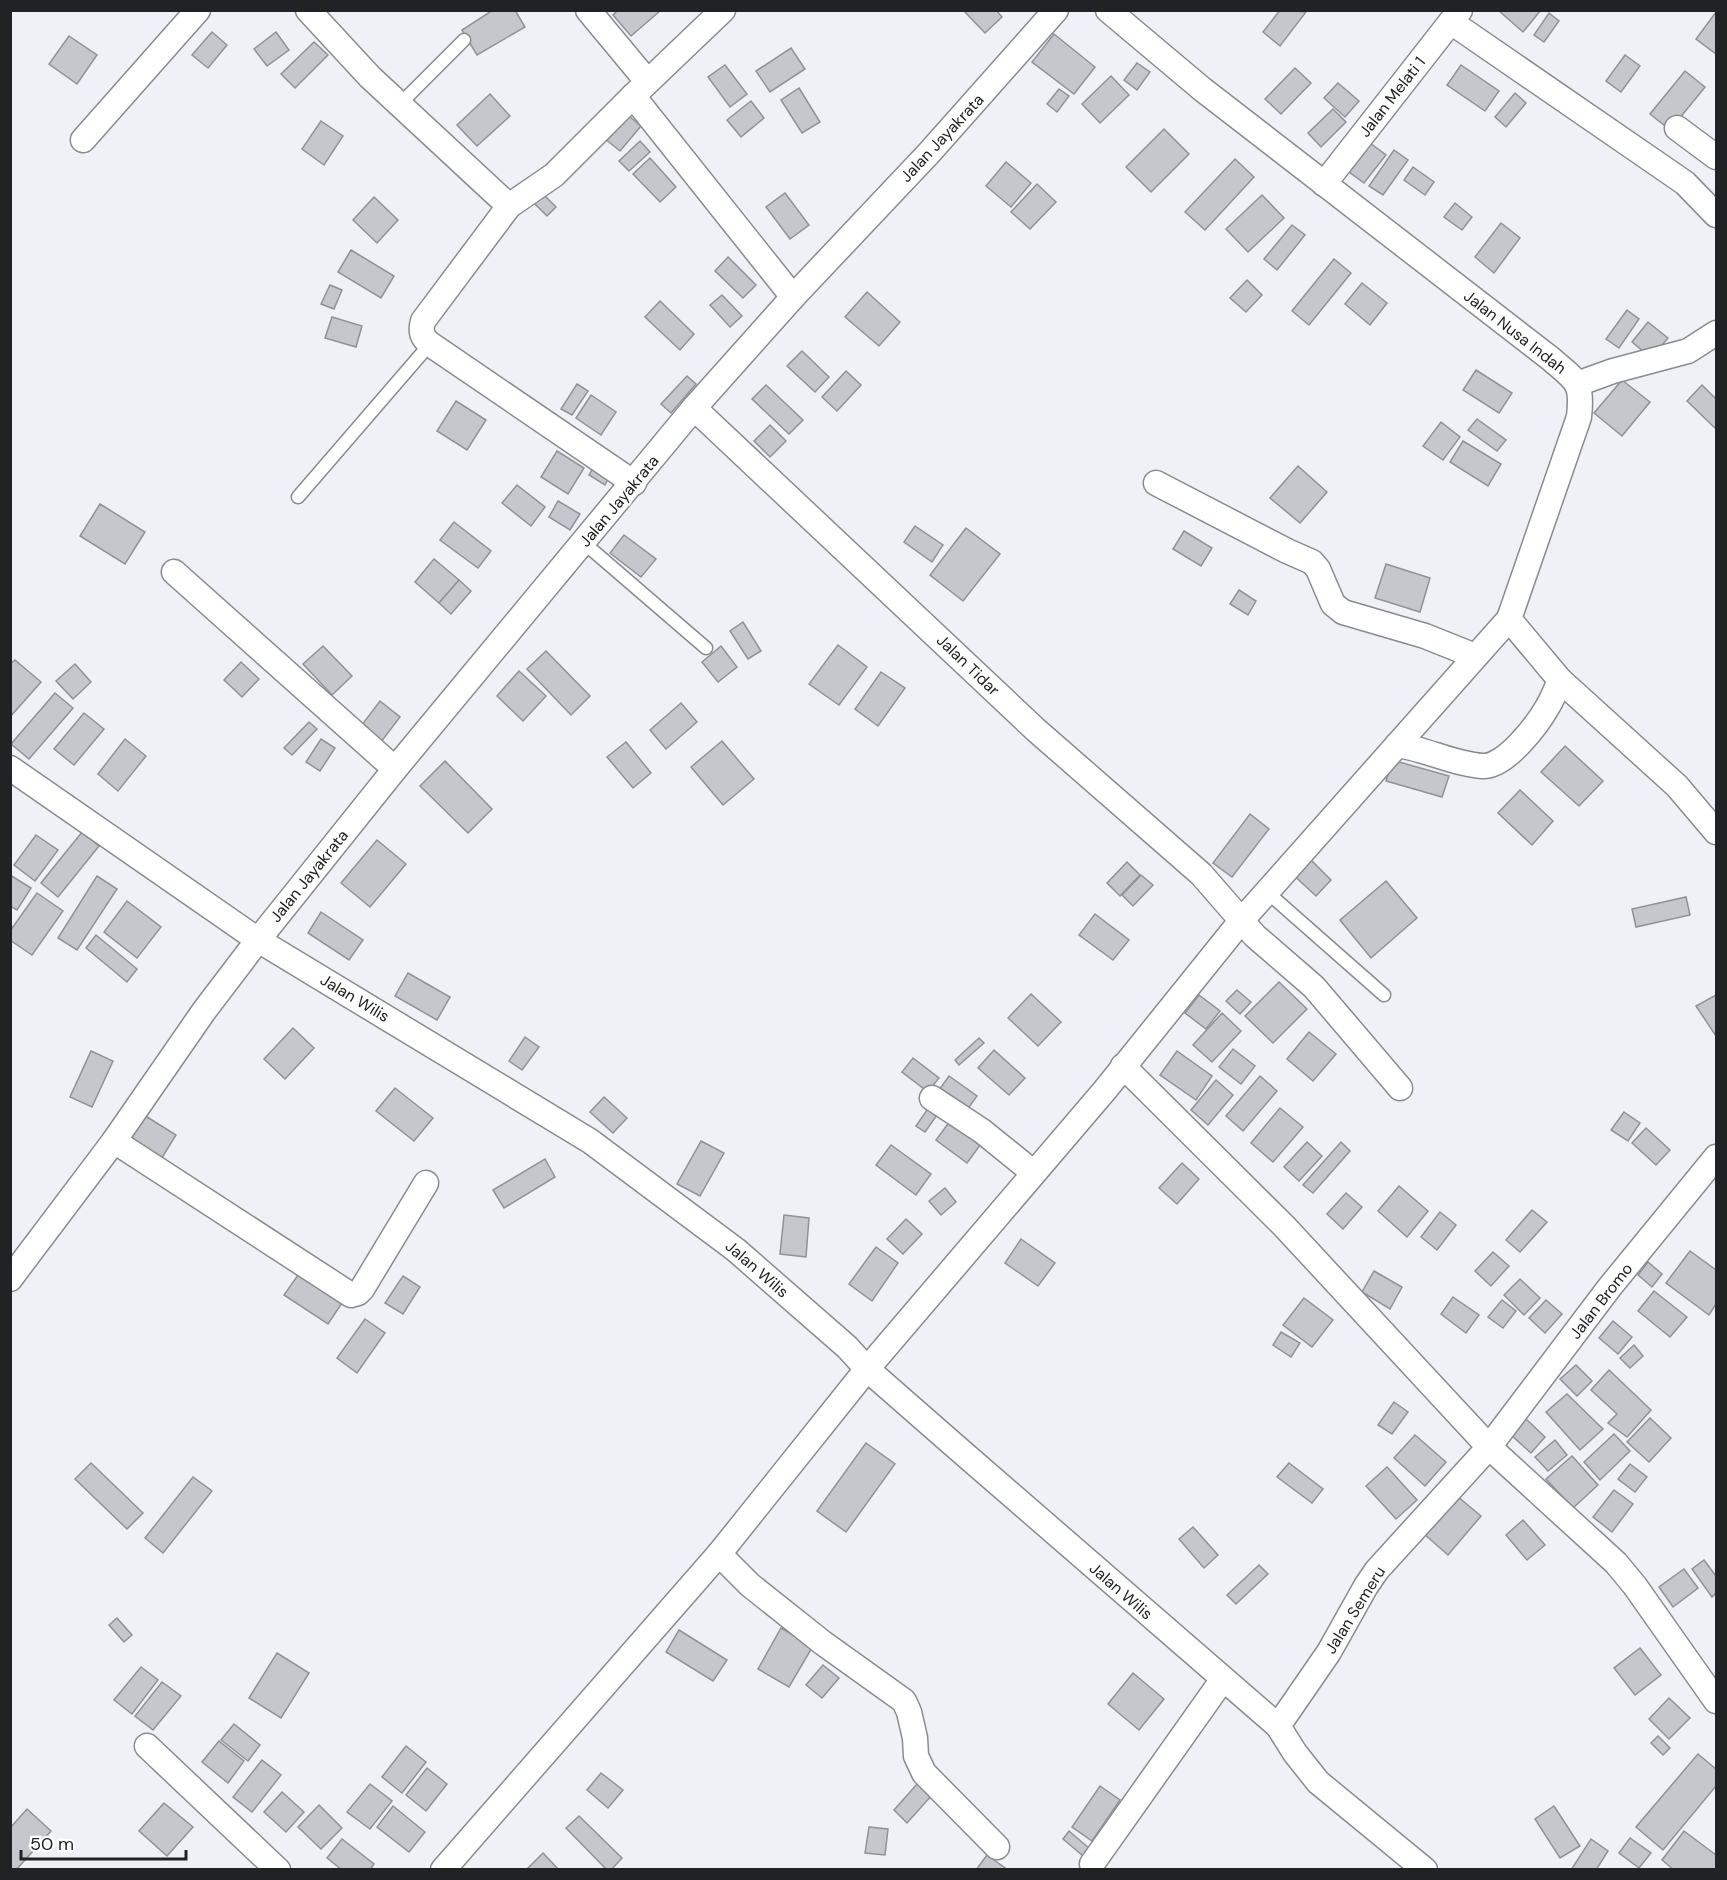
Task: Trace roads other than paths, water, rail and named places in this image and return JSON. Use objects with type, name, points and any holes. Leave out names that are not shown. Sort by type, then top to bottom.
[{"type":"street","points":[[82,140],[198,10]]},
{"type":"street","points":[[308,10],[370,77],[509,206]]},
{"type":"street","points":[[588,10],[640,88],[792,297]]},
{"type":"street","points":[[634,483],[430,344],[421,333],[423,321],[509,206],[554,175],[640,88],[723,10]]},
{"type":"street","name":"Jalan Jayakrata","points":[[114,1140],[204,1011],[258,940],[694,408],[792,297],[930,153],[1056,10]]},
{"type":"street","name":"Jalan Nusa Indah","points":[[1108,10],[1202,89],[1551,358],[1577,384],[1581,395],[1579,417],[1509,619]]},
{"type":"street","points":[[1455,16],[1685,183],[1716,215]]},
{"type":"street","name":"Jalan Melati 1","points":[[1324,184],[1455,16]]},
{"type":"street","points":[[1677,128],[1716,157]]},
{"type":"street","points":[[1577,384],[1613,371],[1688,351],[1716,333]]},
{"type":"street","name":"Jalan Tidar","points":[[694,408],[1036,730],[1202,874],[1255,936],[1314,987],[1400,1088]]},
{"type":"street","points":[[1156,483],[1312,562],[1318,569],[1333,604],[1343,612],[1425,636],[1475,656]]},
{"type":"street","points":[[174,572],[395,770]]},
{"type":"street","points":[[442,1869],[719,1554],[867,1369],[1034,1173],[1241,921],[1509,619],[1560,680],[1677,786],[1716,832]]},
{"type":"street","points":[[1397,745],[1413,747],[1484,767],[1496,763],[1528,735],[1548,706],[1560,680]]},
{"type":"street","name":"Jalan Wilis","points":[[10,768],[42,788],[258,940],[590,1141],[736,1250],[847,1347],[867,1369],[1278,1726],[1295,1753],[1318,1782],[1425,1869]]},
{"type":"street","points":[[1123,1066],[1284,1226],[1489,1447],[1616,1563],[1635,1586],[1716,1701]]},
{"type":"street","points":[[932,1098],[982,1131],[1034,1173]]},
{"type":"street","points":[[10,1279],[114,1140],[351,1295],[362,1289],[426,1183]]},
{"type":"street","name":"Jalan Bromo","points":[[1489,1447],[1609,1288],[1716,1158]]},
{"type":"street","name":"Jalan Semeru","points":[[1278,1726],[1329,1652],[1377,1570],[1489,1447]]},
{"type":"street","points":[[719,1554],[750,1585],[777,1607],[904,1701],[915,1738],[916,1756],[924,1773],[997,1847]]},
{"type":"street","points":[[1092,1864],[1223,1679]]},
{"type":"street","points":[[147,1746],[278,1869]]},
{"type":"lane","points":[[400,104],[464,40]]},
{"type":"lane","points":[[298,497],[430,344]]},
{"type":"lane","points":[[584,543],[706,648]]},
{"type":"lane","points":[[1267,892],[1384,995]]}]
